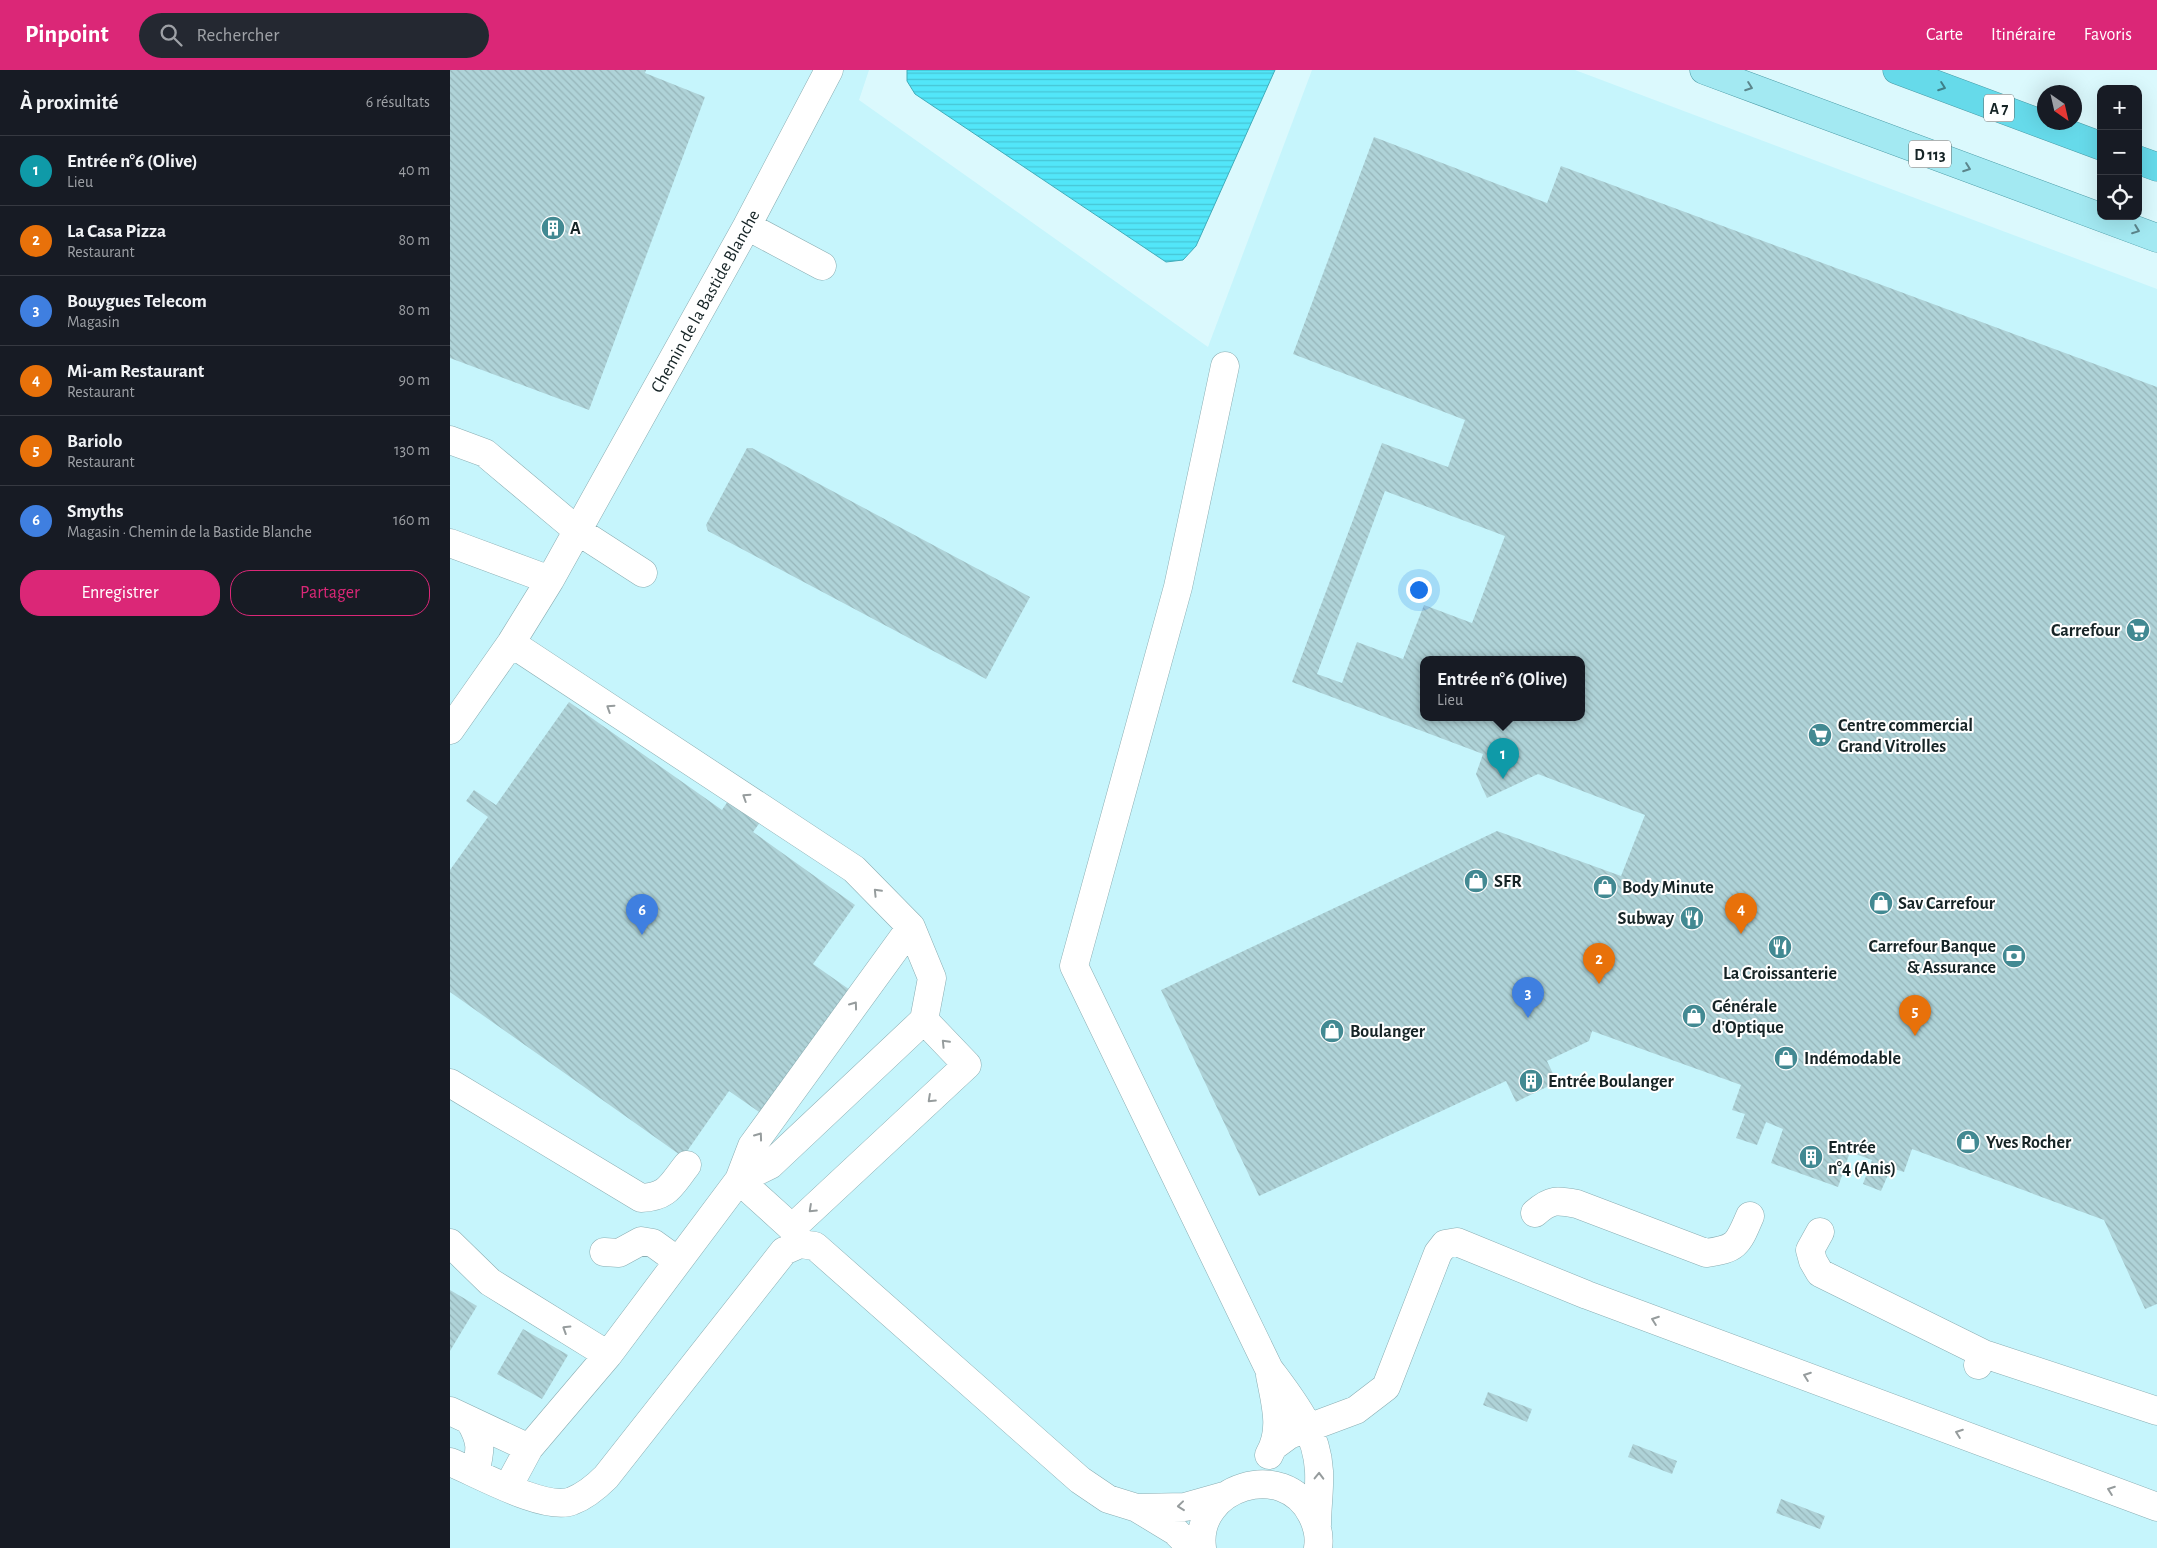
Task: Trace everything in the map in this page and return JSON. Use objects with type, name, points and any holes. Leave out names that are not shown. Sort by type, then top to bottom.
[{"type":"highway","name":"A 7","points":[[1897,70],[2097,145]]},
{"type":"highway","points":[[2142,161],[2157,167]]},
{"type":"main road","name":"D 113","points":[[1704,70],[2157,238]]},
{"type":"street","name":"Chemin de la Bastide Blanche","points":[[450,730],[512,643],[550,580],[747,226],[829,70]]},
{"type":"street","points":[[747,226],[822,266]]},
{"type":"street","points":[[1225,366],[1178,587],[1074,966],[1269,1369],[1295,1404],[1313,1438],[1319,1470],[1317,1536]]},
{"type":"street","points":[[450,440],[486,453],[578,530],[643,573]]},
{"type":"street","points":[[450,543],[550,580]]},
{"type":"street","points":[[512,643],[854,869],[911,927],[932,978],[924,1020],[770,1165],[739,1180]]},
{"type":"street","points":[[508,1487],[529,1448],[608,1355],[739,1180],[752,1146],[911,927]]},
{"type":"street","points":[[450,1462],[537,1500],[553,1503],[570,1502],[589,1492],[606,1477],[796,1236],[967,1066],[924,1020]]},
{"type":"street","points":[[450,1083],[640,1198],[656,1197],[668,1190],[687,1164]]},
{"type":"street","points":[[739,1180],[796,1236],[815,1246],[1080,1480],[1108,1499],[1137,1508],[1175,1531],[1192,1548]]},
{"type":"street","points":[[1535,1213],[1546,1204],[1558,1200],[1577,1204],[1706,1252],[1726,1250],[1740,1240],[1750,1216]]},
{"type":"street","points":[[1820,1232],[1810,1250],[1813,1261],[1820,1273],[1981,1359],[2157,1411]]},
{"type":"street","points":[[604,1252],[619,1253],[641,1241],[653,1243],[678,1261]]},
{"type":"street","points":[[1202,1548],[1203,1528],[1211,1510],[1261,1467],[1274,1446],[1289,1435],[1356,1410],[1386,1387],[1438,1253],[1446,1244],[1457,1242],[1587,1294],[2157,1507]]},
{"type":"street","points":[[450,1243],[490,1282],[608,1355]]},
{"type":"street","points":[[450,1266],[468,1277],[490,1282]]},
{"type":"street","points":[[1269,1369],[1278,1418],[1274,1446]]},
{"type":"street","points":[[460,1416],[529,1448]]},
{"type":"street","points":[[460,1416],[480,1438],[480,1453],[476,1473]]},
{"type":"street","points":[[1137,1508],[1185,1507],[1262,1483],[1281,1487],[1297,1496],[1309,1509],[1317,1536]]},
{"type":"shaded area","points":[[450,70],[869,70],[859,100],[1208,347],[1312,70],[1575,70],[2157,289],[2157,1548],[450,1548]]},
{"type":"water","points":[[907,70],[1275,70],[1196,246],[1183,260],[1166,262],[915,94],[907,81]]},
{"type":"building","name":"A","points":[[450,70],[646,70],[645,73],[705,97],[589,410],[450,358]]},
{"type":"building","name":"Centre commercial Grand Vitrolles","points":[[1374,137],[1547,203],[1561,166],[2157,387],[2157,1304],[2145,1309],[2104,1220],[1912,1149],[1904,1172],[1891,1168],[1881,1191],[1863,1184],[1872,1160],[1850,1152],[1838,1187],[1771,1163],[1783,1129],[1766,1122],[1757,1145],[1736,1138],[1745,1114],[1732,1110],[1741,1085],[1592,1031],[1589,1041],[1547,1061],[1557,1082],[1516,1102],[1506,1081],[1259,1196],[1161,990],[1497,831],[1621,876],[1645,815],[1538,774],[1487,798],[1476,774],[1483,754],[1292,682],[1382,443],[1448,467],[1465,420],[1293,354]],"holes":[[[1385,491],[1505,536],[1472,623],[1424,605],[1403,659],[1357,642],[1342,683],[1317,674]]]},
{"type":"building","points":[[747,448],[752,448],[1030,597],[986,679],[708,531],[706,525]]},
{"type":"building","points":[[569,702],[722,810],[730,798],[761,821],[753,832],[855,905],[813,964],[850,990],[762,1114],[729,1091],[683,1157],[450,992],[450,870],[488,817],[466,801],[474,790],[496,805]]},
{"type":"building","points":[[450,1290],[477,1306],[450,1351]]},
{"type":"building","points":[[523,1329],[568,1355],[542,1399],[497,1374]]},
{"type":"building","points":[[1488,1392],[1532,1409],[1527,1422],[1483,1405]]},
{"type":"building","points":[[1633,1444],[1677,1461],[1672,1474],[1628,1457]]},
{"type":"building","points":[[1781,1499],[1825,1516],[1820,1529],[1776,1513]]},
{"type":"place","name":"A","points":[[553,228]]},
{"type":"place","name":"Carrefour","points":[[2138,630]]},
{"type":"place","name":"Centre commercial Grand Vitrolles","points":[[1820,735]]},
{"type":"place","name":"Entrée n°6 (Olive)","points":[[1503,779]]},
{"type":"place","name":"SFR","points":[[1476,881]]},
{"type":"place","name":"Body Minute","points":[[1605,887]]},
{"type":"place","name":"Sav Carrefour","points":[[1881,903]]},
{"type":"place","name":"Subway","points":[[1692,918]]},
{"type":"place","name":"Mi-am Restaurant","points":[[1741,934]]},
{"type":"place","name":"Smyths","points":[[642,935]]},
{"type":"place","name":"La Croissanterie","points":[[1780,947]]},
{"type":"place","name":"Carrefour Banque & Assurance","points":[[2014,956]]},
{"type":"place","name":"La Casa Pizza","points":[[1599,984]]},
{"type":"place","name":"Générale d'Optique","points":[[1694,1016]]},
{"type":"place","name":"Bouygues Telecom","points":[[1528,1018]]},
{"type":"place","name":"Boulanger","points":[[1332,1031]]},
{"type":"place","name":"Bariolo","points":[[1915,1036]]},
{"type":"place","name":"Indémodable","points":[[1786,1058]]},
{"type":"place","name":"Entrée Boulanger","points":[[1531,1081]]},
{"type":"place","name":"Yves Rocher","points":[[1968,1142]]},
{"type":"place","name":"Entrée n°4 (Anis)","points":[[1811,1157]]}]
